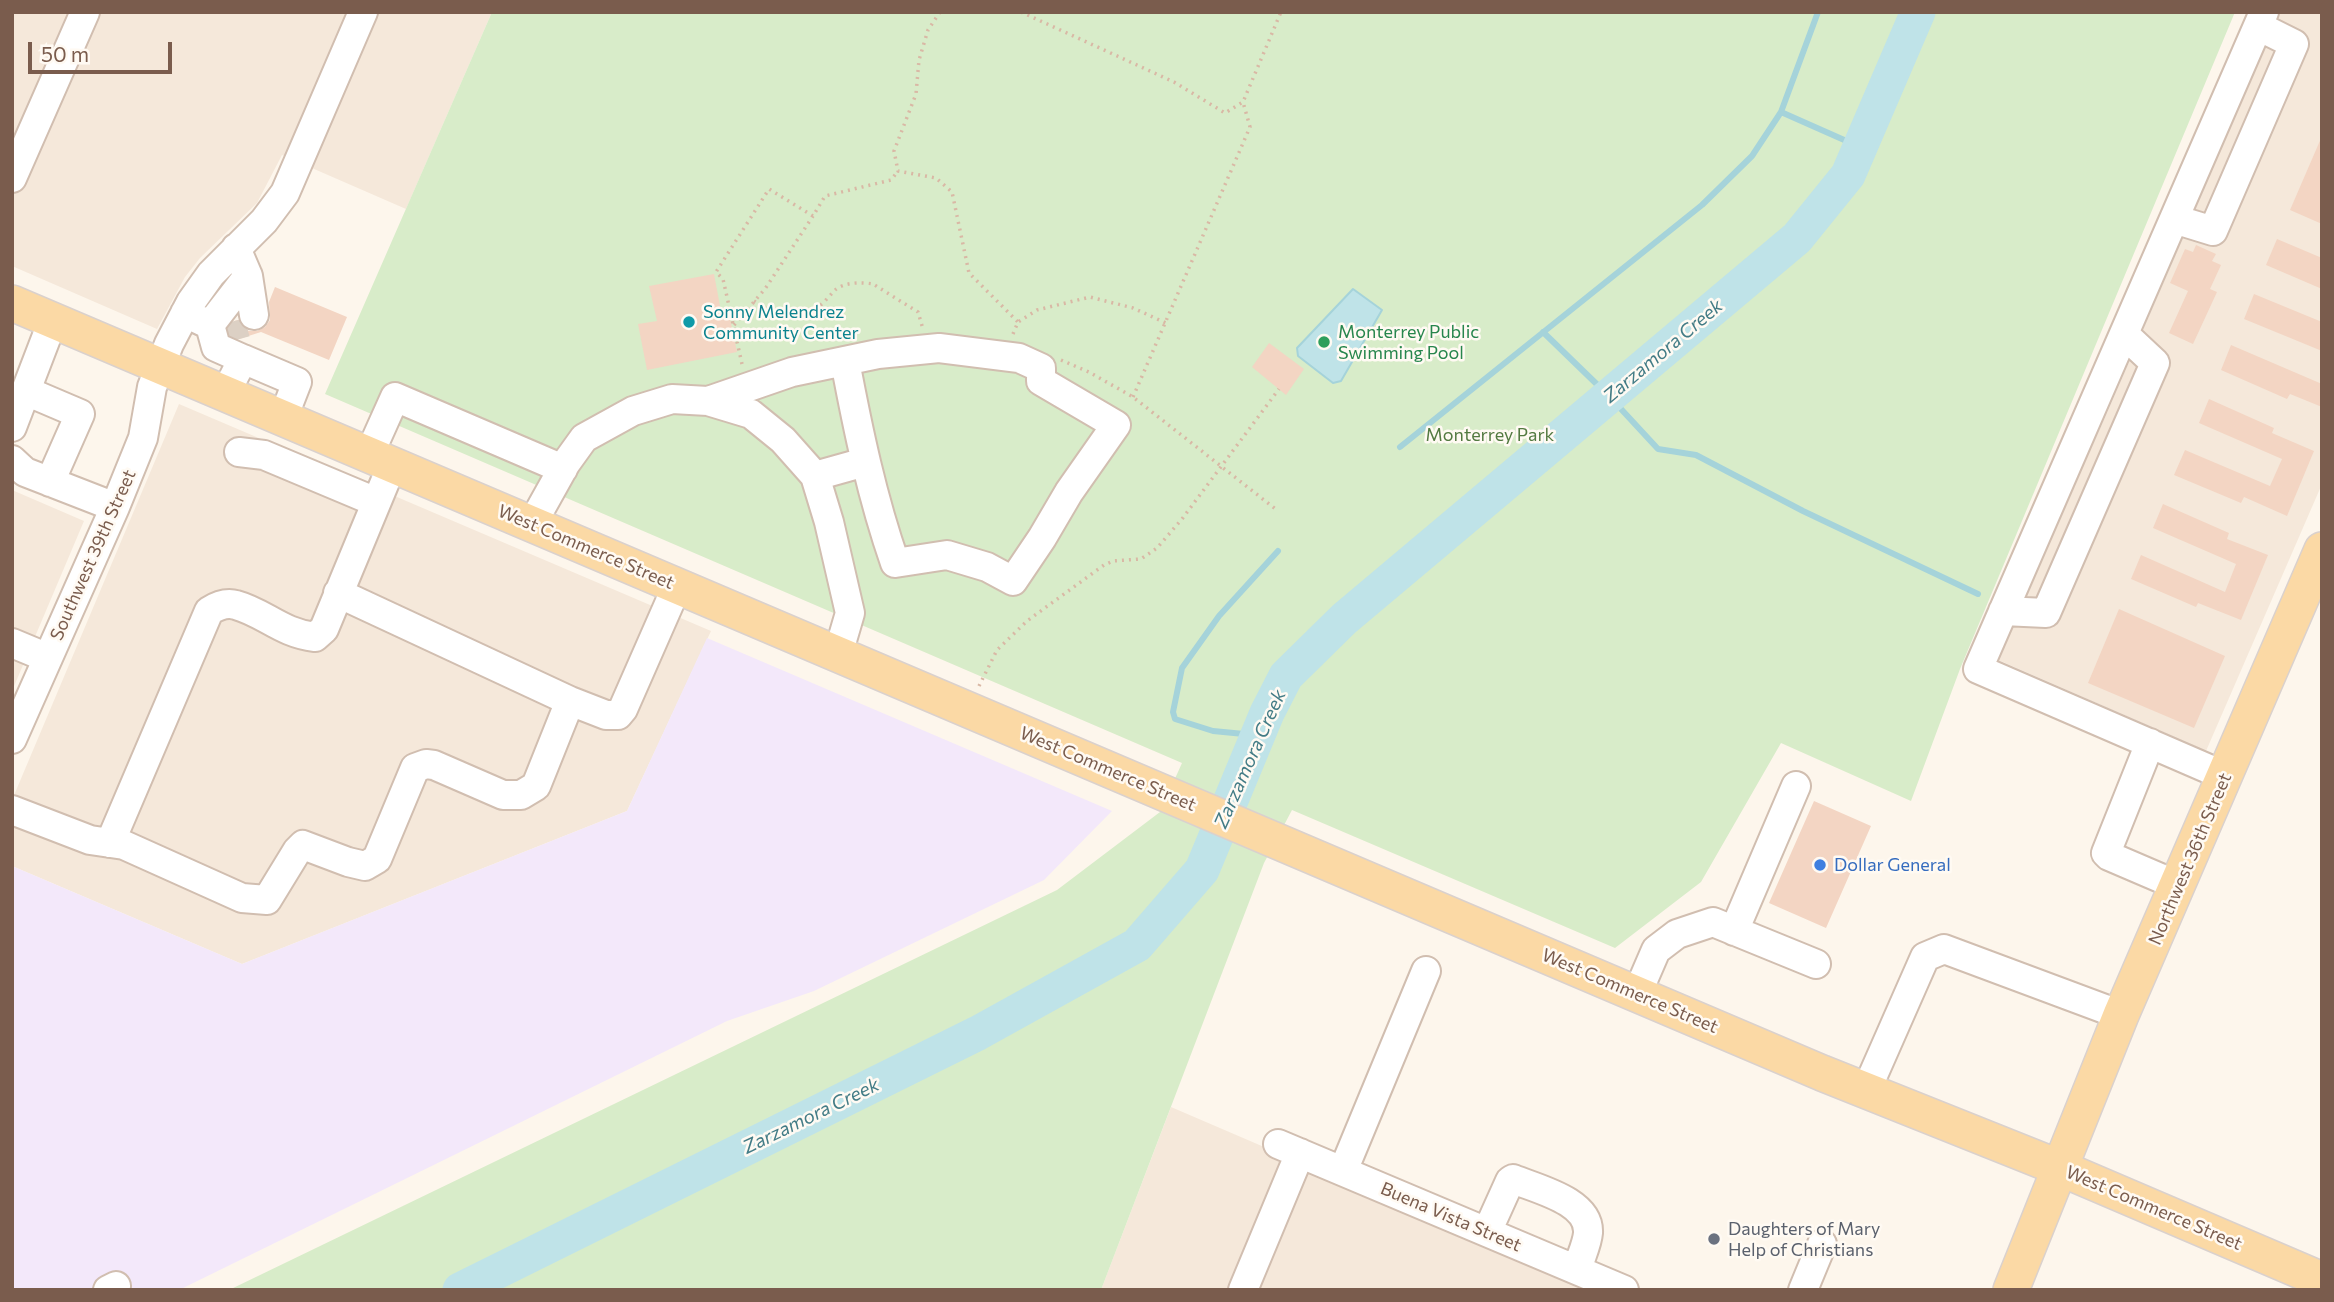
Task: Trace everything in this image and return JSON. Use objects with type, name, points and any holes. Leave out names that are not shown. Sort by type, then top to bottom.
[{"type":"main road","name":"West Commerce Street","points":[[12,303],[1866,1091],[2060,1168],[2322,1280]]},
{"type":"main road","name":"Northwest 36th Street","points":[[2011,1290],[2121,1015],[2322,551]]},
{"type":"street","points":[[12,178],[85,12]]},
{"type":"street","name":"Southwest 39th Street","points":[[12,739],[143,438],[152,387],[159,365],[185,313],[211,274],[264,221],[285,192],[363,12]]},
{"type":"street","points":[[2174,219],[2213,231],[2219,218],[2294,44],[2261,19],[1978,669],[2225,776]]},
{"type":"street","points":[[225,394],[248,276],[236,248]]},
{"type":"street","points":[[185,313],[237,329],[297,383],[283,418]]},
{"type":"street","points":[[12,427],[53,320]]},
{"type":"street","points":[[2003,611],[2046,613],[2155,363],[2124,334]]},
{"type":"street","points":[[708,401],[792,372],[878,354],[939,348],[1019,358],[1041,368],[1041,381],[1116,425],[1069,492],[1013,581],[987,567],[947,555],[895,563],[877,511],[845,361]]},
{"type":"street","points":[[26,391],[80,414],[50,482]]},
{"type":"street","points":[[110,843],[209,611],[220,604],[234,604],[297,635],[315,638],[324,629],[376,502],[380,460],[396,397],[563,469]]},
{"type":"street","points":[[532,524],[584,438],[633,411],[672,400],[708,401],[751,414],[783,440],[815,476],[829,522],[850,613],[838,654]]},
{"type":"street","points":[[239,452],[264,456],[376,502]]},
{"type":"street","points":[[12,460],[25,472],[115,507]]},
{"type":"street","points":[[815,476],[865,462]]},
{"type":"street","points":[[338,593],[570,701],[606,715],[618,716],[677,586]]},
{"type":"street","points":[[12,643],[47,658]]},
{"type":"street","points":[[12,810],[90,840],[124,845],[242,898],[267,900],[303,845],[365,866],[377,859],[415,768],[426,764],[434,765],[503,795],[521,795],[536,786],[570,701]]},
{"type":"street","points":[[2150,743],[2106,853],[2179,886]]},
{"type":"street","points":[[1734,931],[1796,786]]},
{"type":"street","points":[[1637,994],[1656,950],[1677,934],[1713,922],[1816,964]]},
{"type":"street","points":[[1866,1091],[1925,957],[1944,949],[2121,1015]]},
{"type":"street","points":[[1342,1171],[1426,971]]},
{"type":"street","name":"Buena Vista Street","points":[[1243,1290],[1289,1149],[1624,1290]]},
{"type":"street","points":[[1487,1232],[1513,1179],[1571,1202],[1584,1219],[1588,1231],[1577,1270]]},
{"type":"street","points":[[1802,1290],[1822,1244]]},
{"type":"path","points":[[734,325],[765,289],[825,196],[891,180],[898,171],[894,151],[916,94],[919,60],[928,30],[940,12]]},
{"type":"path","points":[[1021,12],[1174,82],[1225,113],[1243,102],[1281,12]]},
{"type":"path","points":[[1133,397],[1250,127],[1243,102]]},
{"type":"path","points":[[898,171],[936,178],[952,192],[969,273],[1018,322]]},
{"type":"path","points":[[746,388],[723,279],[716,271],[769,189],[813,216]]},
{"type":"path","points":[[754,301],[764,308],[783,312],[809,311],[819,306],[837,288],[850,284],[873,284],[918,312],[925,338]]},
{"type":"path","points":[[1009,342],[1018,322],[1037,310],[1090,297],[1133,308],[1166,323]]},
{"type":"path","points":[[1052,356],[1089,372],[1133,397],[1278,511]]},
{"type":"path","points":[[978,688],[997,650],[1027,621],[1104,565],[1113,561],[1142,558],[1157,548],[1182,519],[1279,389]]},
{"type":"shaded area","points":[[12,12],[492,12],[406,209],[282,155],[257,203],[200,258],[185,277],[157,329],[12,266]]},
{"type":"shaded area","points":[[2280,12],[2322,12],[2322,484],[2206,751],[1996,659],[2107,413]]},
{"type":"shaded area","points":[[179,404],[711,631],[627,811],[242,964],[12,866],[12,800]]},
{"type":"shaded area","points":[[12,490],[84,521],[12,691]]},
{"type":"shaded area","points":[[707,638],[1112,811],[1044,880],[814,991],[727,1021],[179,1290],[12,1290],[12,866],[242,964],[627,811]]},
{"type":"shaded area","points":[[1171,1107],[1597,1290],[1101,1290]]},
{"type":"green space","name":"Monterrey Park","points":[[492,12],[2235,12],[1960,669],[1911,801],[1781,743],[1701,882],[1615,948],[1292,810],[1264,863],[1101,1290],[229,1290],[1057,890],[1160,812],[1182,763],[325,394]]},
{"type":"water","points":[[1353,289],[1382,310],[1341,381],[1333,383],[1298,356],[1297,348]]},
{"type":"building","points":[[2322,136],[2322,224],[2290,210]]},
{"type":"building","points":[[2277,239],[2322,258],[2322,289],[2266,265]]},
{"type":"building","points":[[2196,245],[2216,254],[2212,261],[2221,265],[2210,289],[2217,292],[2193,344],[2169,333],[2188,291],[2170,283],[2185,249],[2193,252]]},
{"type":"building","name":"Sonny Melendrez Community Center","points":[[714,274],[721,311],[728,309],[737,352],[647,370],[638,324],[657,321],[649,286]]},
{"type":"building","points":[[275,287],[347,317],[329,360],[261,332],[239,339],[230,335],[228,329],[238,320],[249,331],[265,327],[270,320],[269,302]]},
{"type":"building","points":[[2254,294],[2322,322],[2322,351],[2244,319]]},
{"type":"building","points":[[1269,343],[1304,369],[1286,395],[1252,367]]},
{"type":"building","points":[[2231,345],[2322,384],[2322,407],[2290,394],[2287,399],[2221,370]]},
{"type":"building","points":[[2209,399],[2274,428],[2272,433],[2314,451],[2287,516],[2244,497],[2241,503],[2174,475],[2185,450],[2270,486],[2282,459],[2199,423]]},
{"type":"building","points":[[2163,504],[2229,533],[2227,539],[2268,555],[2241,620],[2198,603],[2196,607],[2131,579],[2141,555],[2225,592],[2236,564],[2153,528]]},
{"type":"building","points":[[2119,609],[2225,656],[2194,728],[2088,683]]},
{"type":"building","name":"Dollar General","points":[[1814,801],[1871,826],[1826,928],[1769,903]]},
{"type":"waterway","points":[[1400,447],[1702,205],[1752,156],[1781,112],[1818,12]]},
{"type":"waterway","name":"Zarzamora Creek","points":[[460,1290],[978,1033],[1137,945],[1202,870],[1267,713],[1286,676],[1344,619],[1797,238],[1848,175],[1918,12]]},
{"type":"waterway","points":[[1781,112],[1860,147]]},
{"type":"waterway","points":[[1543,332],[1609,396],[1658,449],[1696,455],[1803,511],[1978,594]]},
{"type":"waterway","points":[[1260,728],[1244,734],[1213,731],[1175,719],[1173,712],[1182,668],[1219,616],[1278,551]]},
{"type":"tunnel","points":[[231,322],[236,340]]},
{"type":"place","name":"Sonny Melendrez Community Center","points":[[689,322]]},
{"type":"place","name":"Monterrey Public Swimming Pool","points":[[1324,342]]},
{"type":"place","name":"Dollar General","points":[[1820,865]]},
{"type":"place","name":"Daughters of Mary Help of Christians","points":[[1714,1239]]}]
